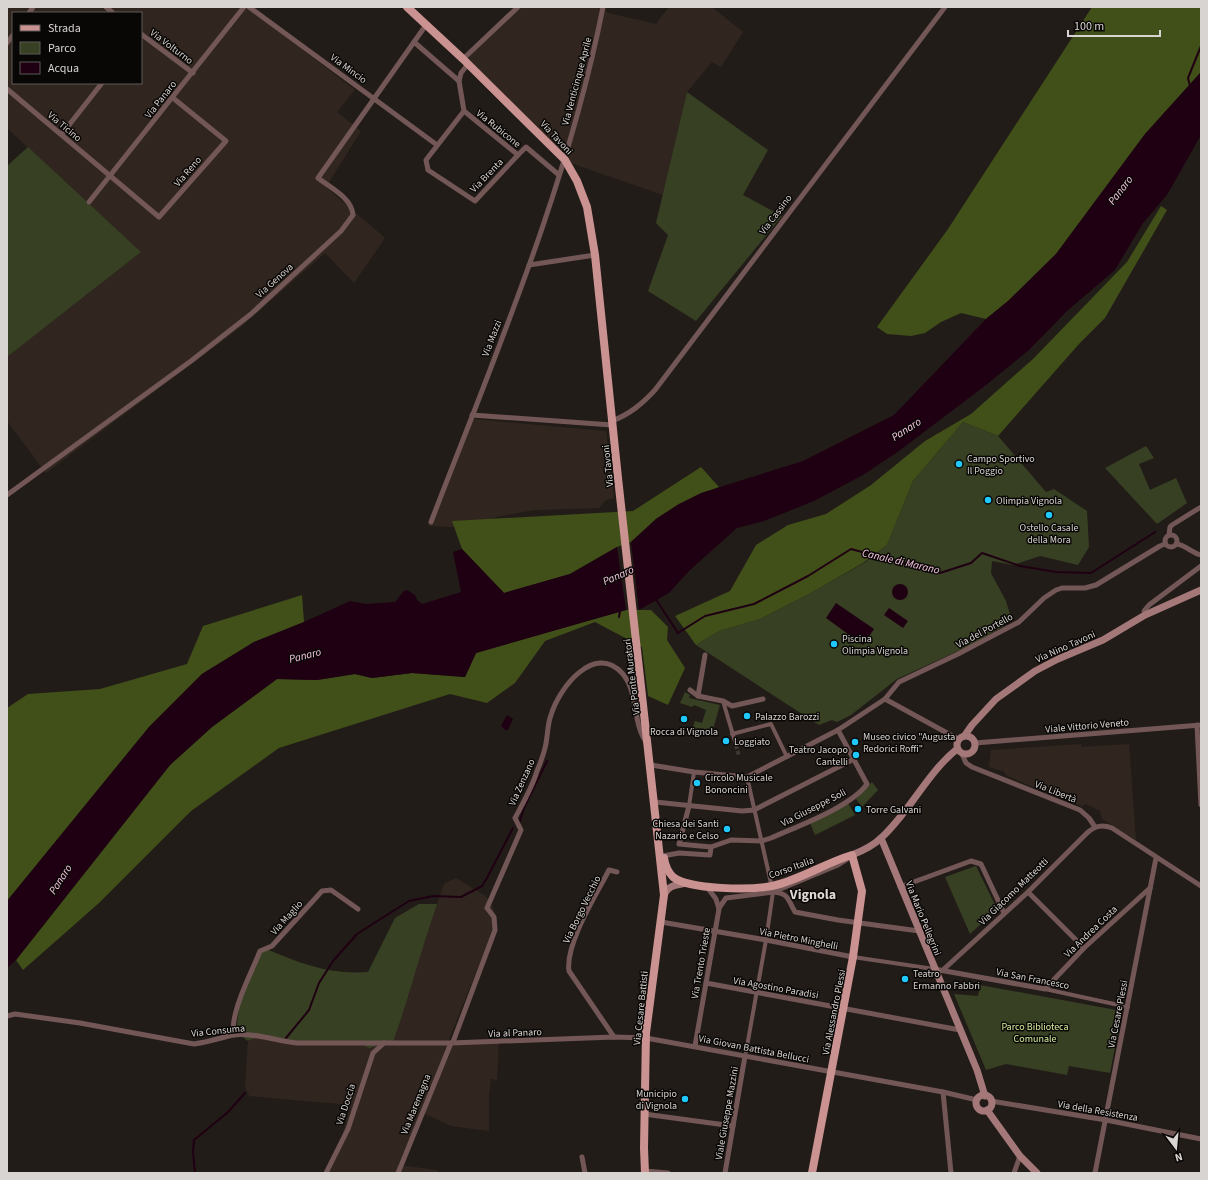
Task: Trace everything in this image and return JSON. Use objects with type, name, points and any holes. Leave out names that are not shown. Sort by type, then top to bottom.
[{"type":"main road","name":"Via Tavoni","points":[[407,7],[466,61],[565,160],[577,181],[587,207],[595,255],[621,506]]},
{"type":"main road","name":"Via Ponte Muratori","points":[[621,506],[660,846]]},
{"type":"main road","name":"Via Nino Tavoni","points":[[966,735],[972,725],[988,707],[1020,680],[1050,662],[1112,636],[1145,615],[1201,590]]},
{"type":"main road","points":[[882,838],[938,768],[960,751],[972,752],[975,743],[972,737],[966,735],[958,739],[960,751]]},
{"type":"main road","name":"Corso Italia","points":[[664,895],[666,890],[670,887],[687,883],[733,888],[773,889],[852,856],[882,838]]},
{"type":"main road","name":"Via Mario Pellegrini","points":[[882,838],[900,887],[977,1070],[985,1096]]},
{"type":"main road","name":"Corso Italia","points":[[660,846],[670,873],[687,883]]},
{"type":"main road","name":"Via Cesare Battisti","points":[[645,1172],[644,1114],[646,1038],[664,895],[660,846]]},
{"type":"main road","name":"Via Alessandro Plessi","points":[[812,1173],[853,958],[862,891],[852,856]]},
{"type":"main road","points":[[987,1110],[991,1106],[991,1101],[985,1096],[980,1096],[977,1100],[979,1108],[987,1110],[1020,1156],[1037,1173]]},
{"type":"street","name":"Via Panaro","points":[[89,202],[244,7]]},
{"type":"street","name":"Via Mincio","points":[[249,7],[375,98],[437,145]]},
{"type":"street","points":[[459,81],[460,73],[466,61],[518,7]]},
{"type":"street","name":"Via Venticinque Aprile","points":[[565,160],[593,57],[603,7]]},
{"type":"street","name":"Via Cassino","points":[[612,423],[641,405],[655,390],[944,7]]},
{"type":"street","name":"Via Genova","points":[[7,495],[191,361],[251,314],[341,231],[353,215],[353,208],[348,201],[318,178],[426,25]]},
{"type":"street","name":"Via Volturno","points":[[142,35],[193,73]]},
{"type":"street","points":[[414,42],[459,81]]},
{"type":"street","name":"Via Rubicone","points":[[459,81],[464,111],[518,155],[526,147],[560,175]]},
{"type":"street","points":[[62,134],[101,84]]},
{"type":"street","name":"Via Ticino","points":[[7,90],[111,176]]},
{"type":"street","name":"Via Reno","points":[[111,176],[159,218],[226,141],[173,98]]},
{"type":"street","name":"Via Rubicone","points":[[437,145],[464,111]]},
{"type":"street","name":"Via Brenta","points":[[437,145],[426,160],[428,170],[475,201],[518,155]]},
{"type":"street","name":"Via Mazzi","points":[[431,522],[529,265],[565,160]]},
{"type":"street","points":[[529,265],[595,255]]},
{"type":"street","points":[[472,415],[612,423]]},
{"type":"street","points":[[1170,535],[1170,527],[1172,524],[1201,507]]},
{"type":"street","points":[[1170,535],[1176,538],[1176,544]]},
{"type":"street","points":[[1170,535],[1165,539],[1165,544],[1171,548],[1176,544]]},
{"type":"street","name":"Via del Portello","points":[[748,777],[838,730],[885,699],[899,682],[958,654],[1019,622],[1044,598],[1056,590],[1068,587],[1085,588],[1100,583],[1165,544]]},
{"type":"street","points":[[1176,544],[1184,546],[1192,552],[1201,555]]},
{"type":"street","points":[[1145,615],[1144,611],[1149,605],[1201,566]]},
{"type":"street","points":[[698,696],[705,655]]},
{"type":"street","name":"Via Zenzano","points":[[452,1043],[495,930],[494,917],[487,908],[521,830],[515,818],[533,783],[545,748],[551,715],[568,683],[593,664],[601,662],[609,663],[624,675],[632,692],[639,733],[648,746]]},
{"type":"street","points":[[690,690],[698,696],[723,701],[732,706],[763,699]]},
{"type":"street","points":[[885,699],[958,739]]},
{"type":"street","points":[[723,701],[736,745]]},
{"type":"street","points":[[732,734],[771,724],[786,757]]},
{"type":"street","points":[[1199,725],[1201,805]]},
{"type":"street","name":"Viale Vittorio Veneto","points":[[975,743],[1199,725]]},
{"type":"street","points":[[655,802],[742,811],[754,810],[854,760],[838,730]]},
{"type":"street","name":"Via Libertà","points":[[960,751],[966,763],[972,767],[1080,810],[1089,818],[1095,827]]},
{"type":"street","name":"Via Giuseppe Soli","points":[[762,841],[831,810],[861,792],[867,784],[854,760]]},
{"type":"street","points":[[651,765],[694,772],[748,777],[754,810],[773,889],[786,895],[795,912],[919,931]]},
{"type":"street","points":[[694,772],[689,806],[679,844],[711,847],[731,840],[762,841]]},
{"type":"street","points":[[1095,827],[1105,825],[1112,828],[1201,886]]},
{"type":"street","name":"Via Giacomo Matteotti","points":[[944,969],[1028,892],[1069,850],[1095,827]]},
{"type":"street","points":[[663,856],[679,853],[710,855],[711,847]]},
{"type":"street","name":"Via Cesare Plessi","points":[[1095,1173],[1156,858]]},
{"type":"street","name":"Via Mario Pellegrini","points":[[900,887],[971,861],[981,864],[1004,913]]},
{"type":"street","name":"Via Borgo Vecchio","points":[[614,1037],[569,970],[568,960],[586,914],[609,870],[617,872]]},
{"type":"street","points":[[707,886],[716,899],[719,909]]},
{"type":"street","name":"Via Andrea Costa","points":[[1045,989],[1084,948],[1150,888]]},
{"type":"street","name":"Corso Italia","points":[[719,909],[726,898],[773,889]]},
{"type":"street","name":"Viale Giuseppe Mazzini","points":[[725,1173],[766,940],[773,889]]},
{"type":"street","name":"Via Maglio","points":[[234,1035],[232,1028],[236,1011],[260,951],[272,946],[322,891],[331,890],[358,909]]},
{"type":"street","points":[[1028,892],[1084,948]]},
{"type":"street","name":"Via Trento Trieste","points":[[695,1046],[719,909]]},
{"type":"street","name":"Via Pietro Minghelli","points":[[661,922],[766,940],[853,958],[934,969]]},
{"type":"street","name":"Via San Francesco","points":[[934,969],[944,969],[1128,1007]]},
{"type":"street","name":"Via Agostino Paradisi","points":[[706,983],[960,1030]]},
{"type":"street","name":"Via Consuma","points":[[7,1016],[15,1014],[80,1023],[194,1044],[210,1042],[234,1035],[252,1035],[274,1041],[297,1043],[384,1043]]},
{"type":"street","name":"Via al Panaro","points":[[384,1043],[452,1043],[614,1037],[646,1038]]},
{"type":"street","name":"Via Giovan Battista Bellucci","points":[[646,1038],[745,1054],[832,1072],[943,1092],[977,1100]]},
{"type":"street","name":"Via Doccia","points":[[326,1173],[348,1129],[373,1053],[384,1043]]},
{"type":"street","name":"Via Maremagna","points":[[398,1173],[452,1043]]},
{"type":"street","points":[[943,1092],[951,1173]]},
{"type":"street","name":"Via della Resistenza","points":[[991,1101],[1106,1120],[1201,1139]]},
{"type":"street","points":[[644,1114],[733,1126]]},
{"type":"street","points":[[1014,1173],[1020,1156]]},
{"type":"street","points":[[582,1157],[585,1173]]},
{"type":"street","points":[[645,1172],[668,1173]]},
{"type":"shaded area","points":[[7,7],[247,7],[355,90],[337,112],[361,131],[326,187],[385,238],[354,283],[325,253],[241,327],[46,473],[7,421],[7,357],[141,252],[7,128]]},
{"type":"shaded area","points":[[517,7],[601,7],[608,13],[656,24],[669,7],[712,7],[743,32],[721,67],[712,62],[687,92],[663,195],[562,160],[460,59]]},
{"type":"shaded area","points":[[472,419],[606,431],[614,498],[606,500],[599,508],[535,510],[496,517],[480,524],[451,527],[428,526]]},
{"type":"shaded area","points":[[1081,744],[1082,747],[1129,744],[1136,840],[1102,819],[1100,811],[1086,804],[1082,806],[1060,798],[1007,776],[1003,771],[989,767],[991,750]]},
{"type":"shaded area","points":[[456,878],[484,895],[491,902],[496,917],[488,942],[447,1044],[499,1040],[497,1080],[491,1079],[489,1095],[489,1131],[451,1126],[421,1112],[398,1165],[437,1170],[438,1173],[326,1173],[338,1149],[351,1105],[249,1096],[245,1086],[248,1041],[262,1035],[310,1043],[427,931],[444,884]]},
{"type":"green space","points":[[1092,7],[1201,7],[1201,72],[1145,134],[1056,254],[1008,301],[986,319],[961,313],[941,322],[925,333],[911,336],[887,334],[877,327],[948,229]]},
{"type":"green space","points":[[687,92],[768,150],[743,195],[782,216],[696,321],[648,291],[668,235],[656,223]]},
{"type":"green space","points":[[28,147],[141,252],[7,357],[7,166]]},
{"type":"green space","points":[[1161,206],[1167,210],[1105,318],[1079,344],[998,436],[963,422],[913,481],[887,545],[863,563],[811,593],[760,619],[719,631],[696,645],[675,616],[730,591],[756,545],[788,525],[826,514],[871,485],[925,441],[971,414],[1033,359],[1127,262]]},
{"type":"green space","points":[[963,422],[998,436],[1046,492],[1054,489],[1087,511],[1089,547],[1078,565],[1040,556],[1013,565],[992,561],[991,573],[1006,601],[1010,614],[1004,626],[973,644],[897,679],[851,715],[837,722],[832,720],[819,725],[696,645],[719,631],[760,619],[811,593],[864,563],[887,545],[913,481]]},
{"type":"green space","points":[[1146,446],[1154,458],[1139,464],[1150,490],[1176,478],[1187,503],[1157,524],[1105,468]]},
{"type":"green space","points":[[701,467],[719,487],[679,504],[656,519],[631,542],[617,547],[570,574],[504,593],[462,549],[452,521],[633,511]]},
{"type":"green space","points":[[302,595],[304,622],[254,642],[202,674],[149,727],[7,901],[7,708],[28,694],[100,689],[187,664],[203,626]]},
{"type":"green space","points":[[626,610],[651,610],[668,627],[667,640],[685,668],[668,705],[648,696],[642,647],[595,622],[545,641],[515,683],[487,703],[450,694],[279,748],[191,811],[99,903],[23,970],[16,960],[170,765],[212,727],[277,679],[317,680],[355,674],[372,678],[412,673],[465,677],[476,653]]},
{"type":"green space","points":[[685,692],[690,695],[689,698],[720,705],[711,736],[690,734],[695,721],[702,723],[706,710],[694,705],[692,707],[680,703]]},
{"type":"green space","points":[[872,782],[878,790],[862,807],[856,799]]},
{"type":"green space","points":[[848,803],[855,815],[815,835],[810,823]]},
{"type":"green space","points":[[976,866],[997,909],[970,934],[945,877]]},
{"type":"green space","points":[[419,904],[437,904],[393,1042],[369,1048],[361,1044],[310,1043],[262,1035],[248,1041],[236,1032],[241,992],[264,948],[302,963],[327,970],[340,972],[368,972],[395,918]]},
{"type":"green space","name":"Parco Biblioteca Comunale","points":[[980,985],[1122,1011],[1110,1073],[1069,1066],[1067,1075],[1006,1064],[986,1070],[954,994],[978,996]]},
{"type":"water","name":"Panaro","points":[[1201,72],[1201,135],[1167,195],[1143,223],[1115,270],[1067,311],[1029,350],[986,385],[899,451],[863,475],[814,501],[764,521],[737,528],[689,571],[669,593],[639,610],[631,542],[656,519],[679,504],[701,493],[803,461],[894,415],[986,319],[1008,301],[1056,254],[1145,134]]},
{"type":"water","name":"Panaro","points":[[617,547],[626,610],[476,653],[465,677],[412,673],[372,678],[355,674],[317,680],[277,679],[212,727],[170,765],[16,960],[7,968],[7,901],[149,727],[202,674],[254,642],[304,622],[350,601],[366,604],[395,602],[404,591],[407,590],[415,595],[417,600],[422,604],[461,592],[453,552],[462,549],[504,593],[570,574]]},
{"type":"water","points":[[900,584],[906,586],[908,592],[906,598],[900,600],[894,598],[892,592],[894,586]]},
{"type":"water","points":[[836,603],[874,629],[863,645],[826,618]]},
{"type":"water","points":[[889,608],[908,621],[903,628],[884,615]]},
{"type":"water","points":[[507,715],[513,719],[508,730],[505,730],[501,726]]},
{"type":"waterway","points":[[1190,86],[1188,78],[1201,46]]},
{"type":"waterway","name":"Canale di Marano","points":[[655,598],[678,633],[705,616],[754,604],[808,576],[851,549],[940,573],[971,563],[982,553],[1020,566],[1056,572],[1091,573],[1155,532]]},
{"type":"waterway","points":[[619,617],[620,611]]},
{"type":"waterway","points":[[520,821],[524,808],[547,761]]},
{"type":"waterway","points":[[286,1038],[309,1010],[319,983],[333,961],[357,934],[409,901],[433,896],[461,897],[482,886],[513,828]]},
{"type":"waterway","points":[[195,1173],[193,1152],[194,1140],[227,1113],[245,1093]]},
{"type":"tunnel","points":[[736,745],[739,756]]},
{"type":"place","name":"Campo Sportivo Il Poggio","points":[[959,464]]},
{"type":"place","name":"Olimpia Vignola","points":[[988,500]]},
{"type":"place","name":"Ostello Casale della Mora","points":[[1049,515]]},
{"type":"place","name":"Piscina Olimpia Vignola","points":[[834,644]]},
{"type":"place","name":"Palazzo Barozzi","points":[[747,716]]},
{"type":"place","name":"Rocca di Vignola","points":[[684,719]]},
{"type":"place","name":"Loggiato","points":[[726,741]]},
{"type":"place","name":"Museo civico \"Augusta Redorici Roffi\"","points":[[855,742]]},
{"type":"place","name":"Teatro Jacopo Cantelli","points":[[856,755]]},
{"type":"place","name":"Circolo Musicale Bononcini","points":[[697,783]]},
{"type":"place","name":"Torre Galvani","points":[[858,809]]},
{"type":"place","name":"Chiesa dei Santi Nazario e Celso","points":[[727,829]]},
{"type":"place","name":"Teatro Ermanno Fabbri","points":[[905,979]]},
{"type":"place","name":"Municipio di Vignola","points":[[685,1099]]},
{"type":"district","name":"Vignola","points":[[813,894]]}]
